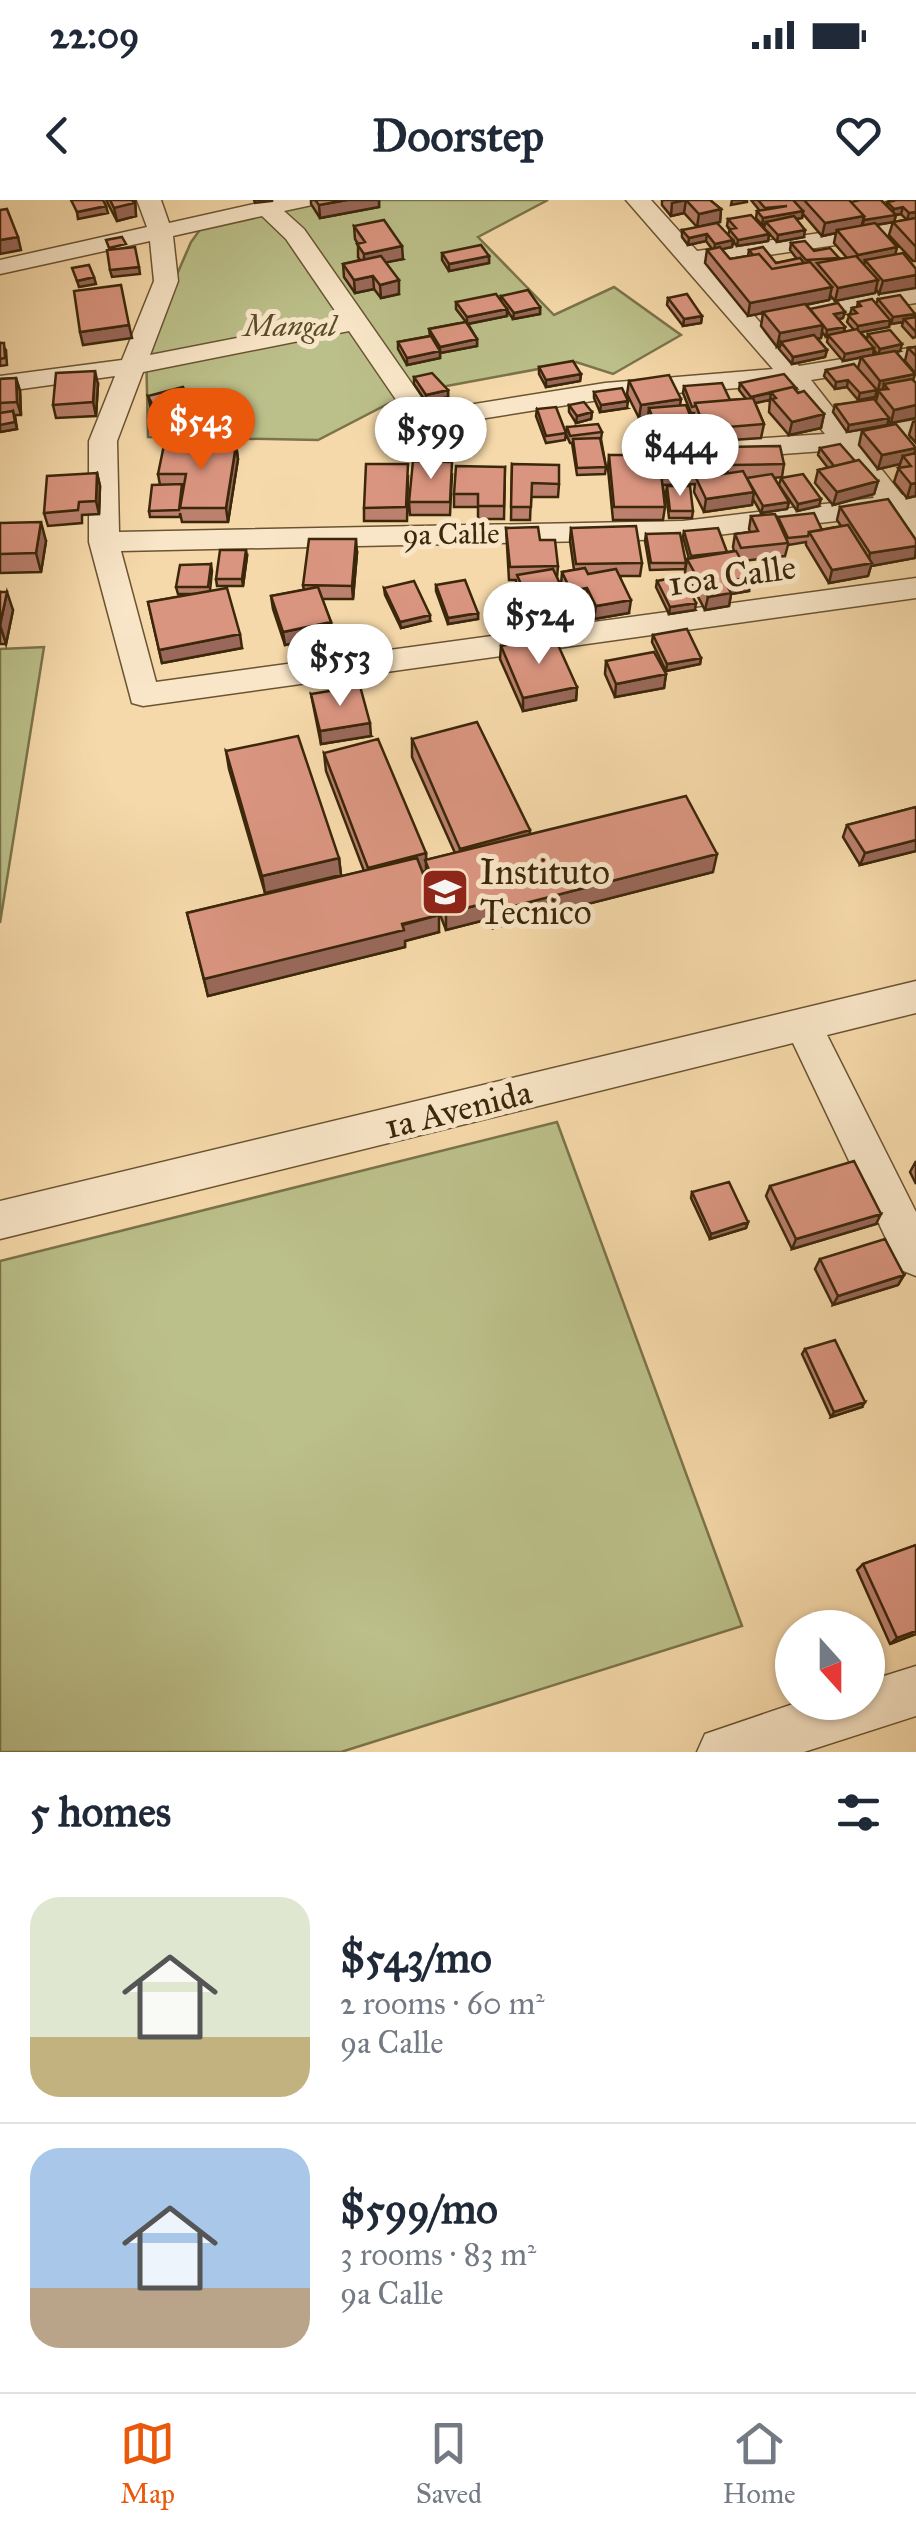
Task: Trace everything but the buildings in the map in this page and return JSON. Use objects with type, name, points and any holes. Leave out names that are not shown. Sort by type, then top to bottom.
[{"type":"street","points":[[104,542],[104,441],[166,281],[161,234],[149,200]]},
{"type":"street","points":[[0,267],[304,200]]},
{"type":"street","points":[[640,202],[674,200]]},
{"type":"street","points":[[640,202],[793,375],[842,441],[905,504],[916,532]]},
{"type":"street","points":[[268,209],[294,234],[424,420],[605,391],[793,375],[916,356]]},
{"type":"street","points":[[690,260],[916,226]]},
{"type":"street","points":[[744,321],[916,295]]},
{"type":"street","points":[[0,384],[134,366],[356,322]]},
{"type":"street","points":[[646,455],[842,441],[916,428]]},
{"type":"street","name":"9a Calle","points":[[104,542],[683,530],[905,504]]},
{"type":"street","name":"10a Calle","points":[[104,542],[143,695],[916,588]]},
{"type":"street","name":"1a Avenida","points":[[0,1220],[916,997]]},
{"type":"street","points":[[803,1025],[916,1256]]},
{"type":"street","points":[[724,1752],[916,1691]]},
{"type":"green space","name":"Mangal","points":[[295,200],[548,200],[478,237],[554,315],[614,287],[681,335],[613,374],[576,362],[409,393],[318,440],[148,437],[146,346],[191,242],[207,220]]},
{"type":"green space","points":[[44,647],[0,923],[0,649]]},
{"type":"green space","points":[[557,1122],[742,1626],[341,1752],[0,1752],[0,1261]]},
{"type":"place","name":"Instituto Tecnico","points":[[445,892]]}]
